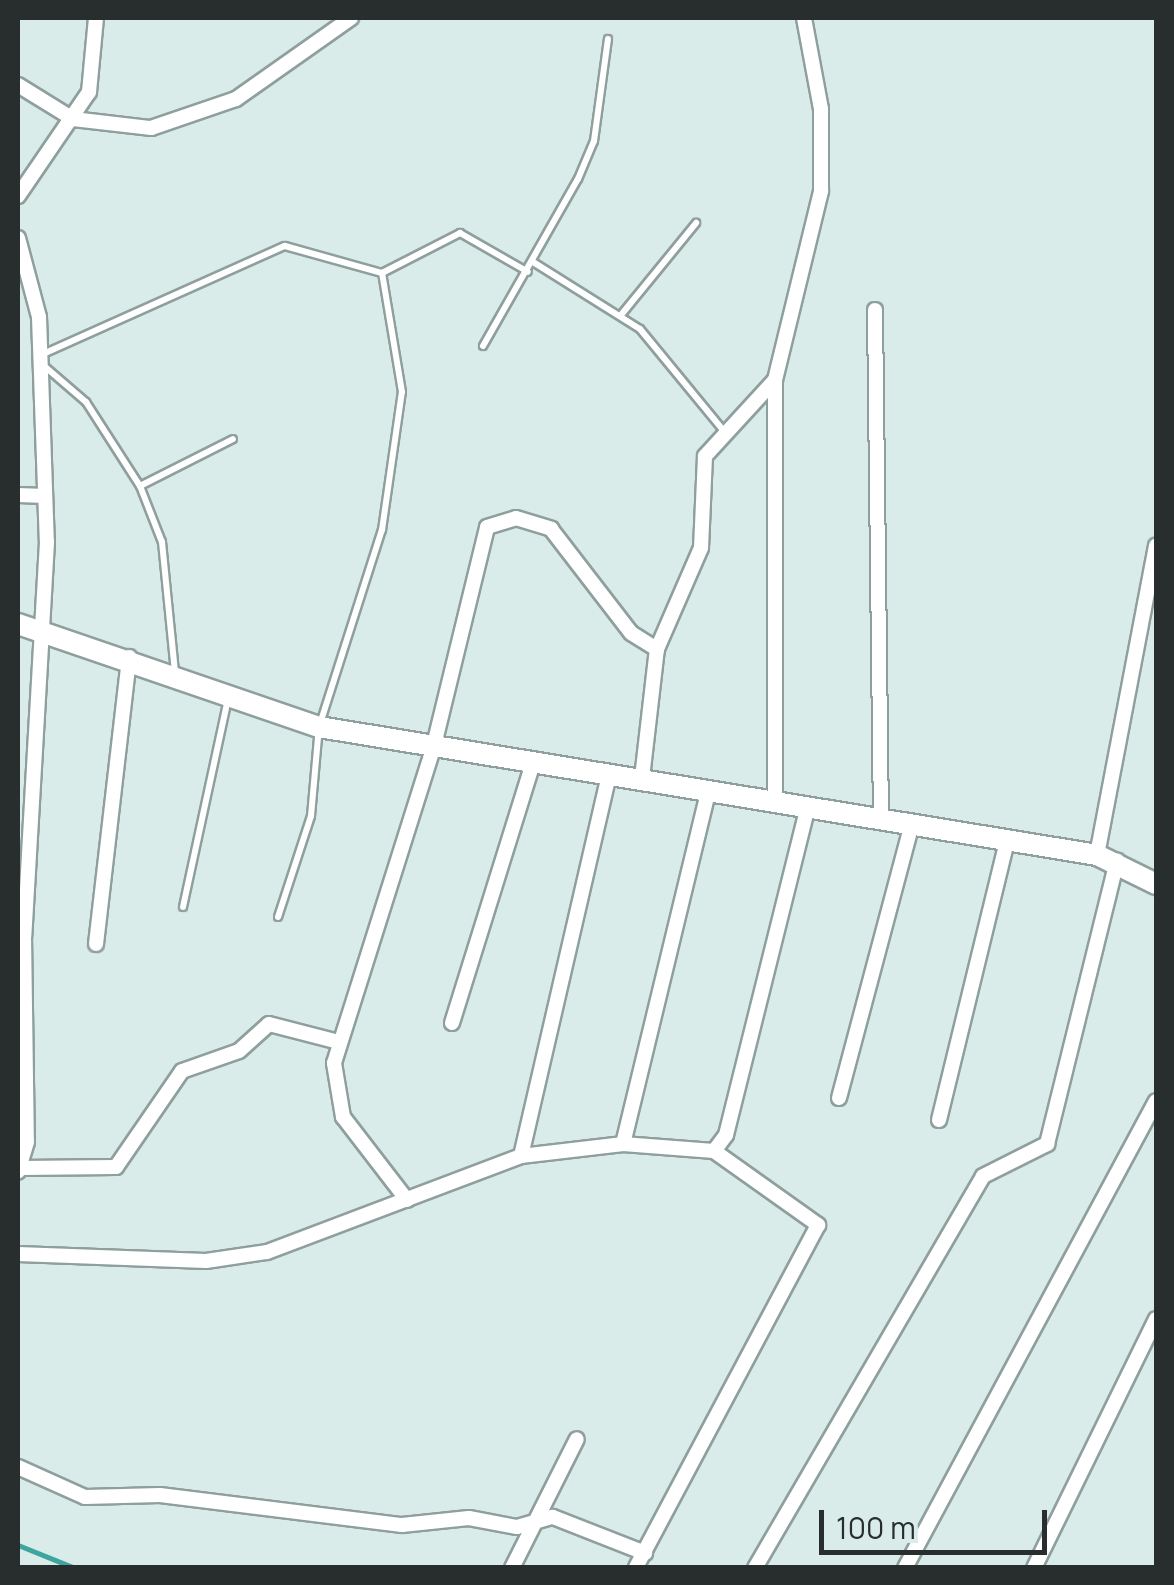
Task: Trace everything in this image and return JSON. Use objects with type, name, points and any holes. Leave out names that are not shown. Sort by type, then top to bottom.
[{"type":"street","points":[[18,196],[74,119],[93,78],[96,18]]},
{"type":"street","points":[[18,85],[74,119],[150,128],[211,112],[351,18]]},
{"type":"street","points":[[775,802],[775,380],[821,191],[821,108],[804,18]]},
{"type":"street","points":[[18,238],[42,360],[45,496],[45,630],[23,880],[19,1170],[116,1167],[182,1071],[239,1051],[269,1024],[339,1042]]},
{"type":"street","points":[[875,310],[881,821]]},
{"type":"street","points":[[642,778],[657,649],[697,567],[705,456],[722,428],[775,380]]},
{"type":"street","points":[[18,495],[45,496]]},
{"type":"street","points":[[407,1200],[343,1117],[339,1042],[434,745],[478,542],[501,521],[551,530],[631,633],[657,649]]},
{"type":"street","points":[[755,1568],[982,1176],[1046,1144],[1107,858],[1156,546]]},
{"type":"street","points":[[18,624],[129,656],[319,727],[642,778],[1006,845],[1107,858],[1156,884]]},
{"type":"street","points":[[96,944],[129,656]]},
{"type":"street","points":[[452,1023],[533,763]]},
{"type":"street","points":[[521,1156],[609,774]]},
{"type":"street","points":[[623,1144],[708,792]]},
{"type":"street","points":[[714,1151],[726,1136],[806,810]]},
{"type":"street","points":[[839,1098],[911,828]]},
{"type":"street","points":[[939,1120],[1006,845]]},
{"type":"street","points":[[905,1568],[1156,1101]]},
{"type":"street","points":[[18,1254],[206,1261],[267,1252],[521,1156],[623,1144],[714,1151],[810,1211],[818,1226],[636,1568]]},
{"type":"street","points":[[1034,1568],[1156,1319]]},
{"type":"street","points":[[512,1568],[578,1439]]},
{"type":"street","points":[[18,1467],[85,1497],[178,1497],[402,1525],[564,1519],[645,1553]]},
{"type":"lane","points":[[483,346],[528,272],[594,141],[608,40]]},
{"type":"lane","points":[[621,314],[696,223]]},
{"type":"lane","points":[[175,673],[162,542],[140,486],[86,402],[42,360],[285,246],[382,273],[460,233],[528,272]]},
{"type":"lane","points":[[533,262],[621,314],[722,428]]},
{"type":"lane","points":[[278,917],[312,816],[319,727],[365,595],[394,451],[402,392],[382,273]]},
{"type":"lane","points":[[140,486],[232,439]]},
{"type":"lane","points":[[183,908],[228,695]]},
{"type":"waterway","points":[[18,1545],[75,1568]]}]
